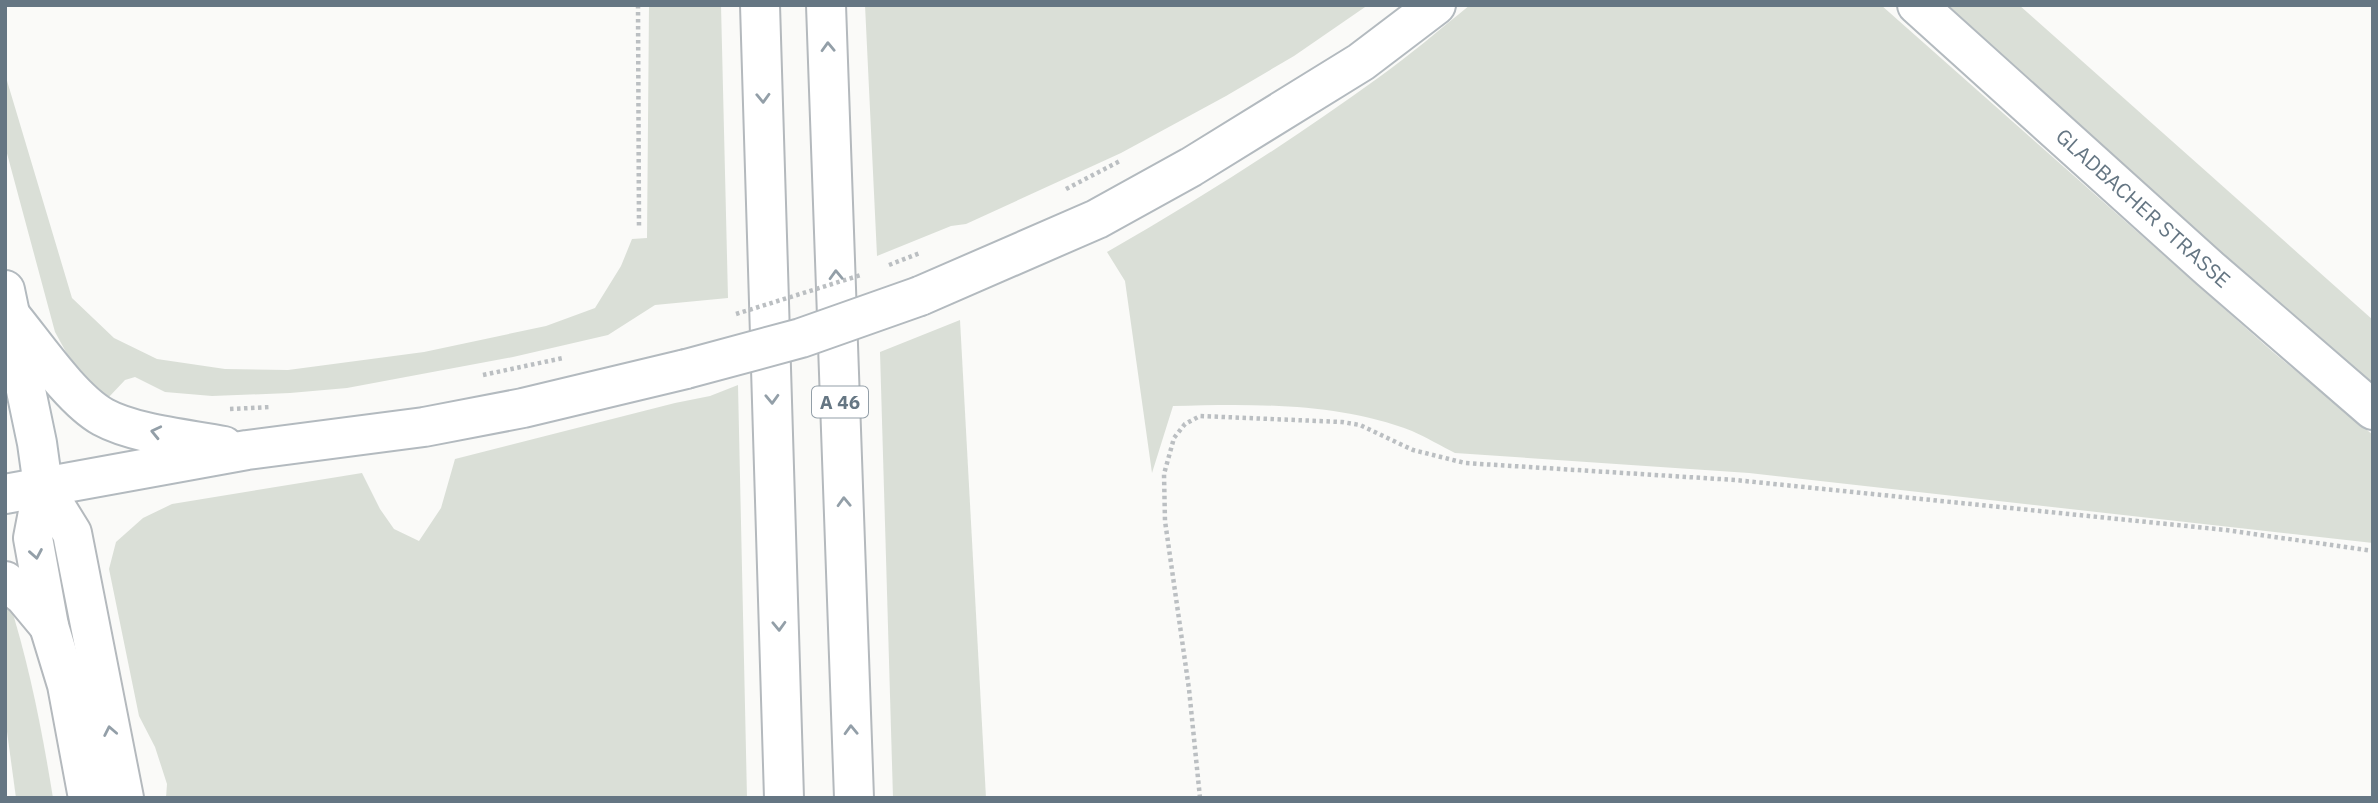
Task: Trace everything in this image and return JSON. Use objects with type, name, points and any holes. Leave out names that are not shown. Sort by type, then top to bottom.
[{"type":"main road","points":[[760,5],[784,798]]},
{"type":"main road","name":"A 46","points":[[827,5],[854,798]]},
{"type":"main road","points":[[5,494],[247,450],[424,426],[523,408],[801,338],[920,296],[1097,219],[1179,173],[1361,62],[1436,5]]},
{"type":"main road","name":"GLADBACHER STRASSE","points":[[1917,5],[2210,269],[2373,410]]},
{"type":"main road","points":[[8,303],[76,395],[102,416],[125,425],[247,450]]},
{"type":"main road","points":[[8,303],[37,443],[43,486],[33,538],[49,626],[67,685],[88,798]]},
{"type":"main road","points":[[43,486],[72,533],[124,798]]},
{"type":"main road","points":[[5,581],[24,596],[49,626]]},
{"type":"main road","points":[[778,798],[783,759]]},
{"type":"path","points":[[638,5],[639,228]]},
{"type":"path","points":[[1057,194],[1122,160]]},
{"type":"path","points":[[887,266],[924,251]]},
{"type":"path","points":[[735,315],[863,274]]},
{"type":"path","points":[[477,377],[564,358]]},
{"type":"path","points":[[227,409],[276,407]]},
{"type":"path","points":[[1200,798],[1189,689],[1165,521],[1164,474],[1174,438],[1185,424],[1200,415],[1360,425],[1413,450],[1465,463],[1735,480],[2226,530],[2373,551]]},
{"type":"shaded area","points":[[649,5],[721,5],[728,298],[655,305],[608,335],[513,357],[347,388],[212,396],[165,392],[135,377],[125,380],[108,398],[72,363],[55,332],[5,146],[5,74],[72,298],[114,338],[157,359],[225,369],[288,370],[424,352],[546,326],[595,308],[621,266],[632,239],[647,238]]},
{"type":"shaded area","points":[[865,5],[1368,5],[1294,56],[1121,153],[966,224],[951,226],[877,256]]},
{"type":"shaded area","points":[[1470,5],[1881,5],[2273,352],[2373,435],[2373,543],[1749,473],[1455,453],[1412,431],[1383,422],[1324,410],[1263,405],[1173,406],[1152,473],[1125,281],[1107,252],[1279,147],[1390,70]]},
{"type":"shaded area","points":[[1940,5],[2019,5],[2373,320],[2373,389]]},
{"type":"shaded area","points":[[960,320],[986,798],[893,798],[880,352]]},
{"type":"shaded area","points":[[738,385],[747,798],[166,798],[167,784],[155,747],[139,716],[109,569],[116,542],[143,518],[172,504],[362,473],[380,509],[394,529],[419,541],[441,508],[455,459],[710,396]]},
{"type":"shaded area","points":[[5,598],[8,598],[16,622],[29,672],[53,798],[16,798],[5,717]]}]
